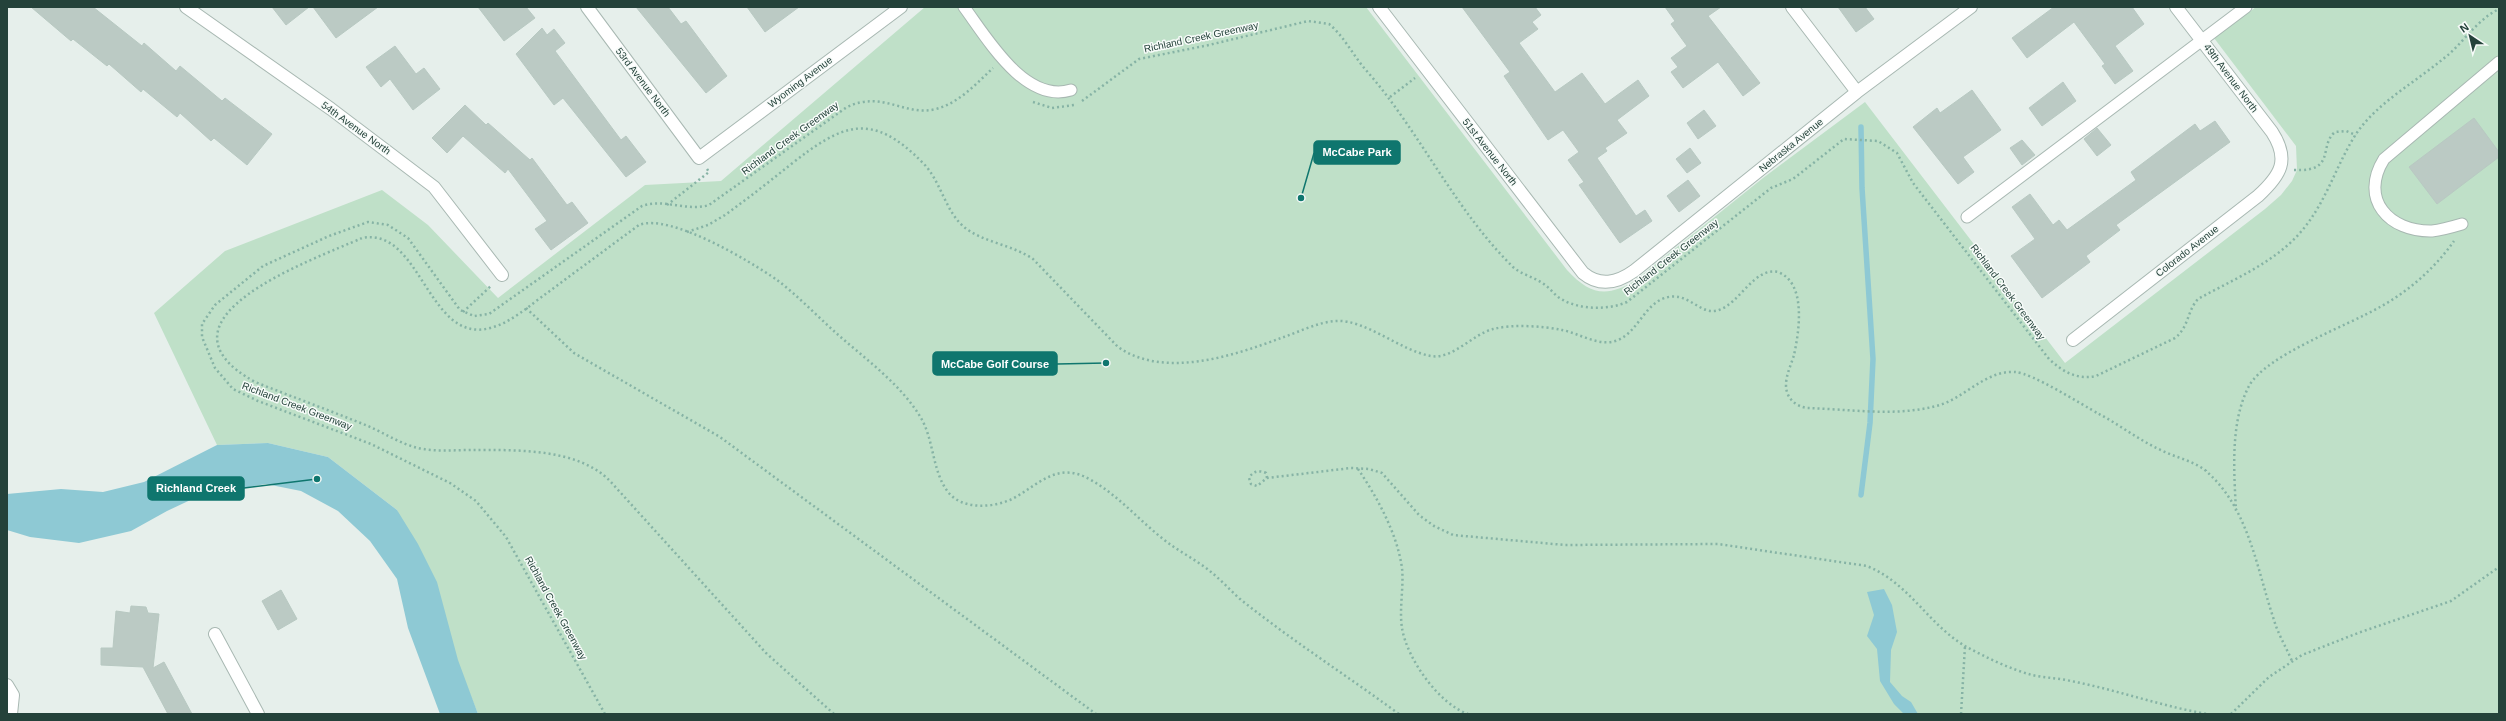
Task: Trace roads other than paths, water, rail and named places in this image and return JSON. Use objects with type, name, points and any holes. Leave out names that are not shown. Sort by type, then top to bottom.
[{"type":"street","name":"54th Avenue North","points":[[186,7],[331,109],[434,188],[502,275]]},
{"type":"street","name":"53rd Avenue North","points":[[587,7],[699,158]]},
{"type":"street","name":"Wyoming Avenue","points":[[699,158],[901,7]]},
{"type":"street","name":"51st Avenue North","points":[[1379,7],[1583,273],[1595,281],[1611,282]]},
{"type":"street","points":[[1792,7],[1858,92]]},
{"type":"street","name":"Nebraska Avenue","points":[[1611,282],[1634,271],[1858,92],[1971,7]]},
{"type":"street","name":"49th Avenue North","points":[[2176,7],[2272,132],[2282,150]]},
{"type":"street","name":"Colorado Avenue","points":[[2073,340],[2269,186],[2280,169],[2282,150]]},
{"type":"street","points":[[215,634],[258,714]]},
{"type":"street","points":[[7,685],[13,695],[11,714]]},
{"type":"lane","points":[[964,7],[1004,59],[1029,83],[1051,92],[1071,90]]},
{"type":"lane","points":[[1967,217],[2246,7]]},
{"type":"lane","points":[[2462,224],[2432,231],[2405,227],[2394,222],[2382,212],[2376,199],[2374,186],[2377,171],[2384,159],[2499,62]]},
{"type":"water","points":[[268,443],[328,457],[397,510],[418,544],[437,582],[458,660],[478,714],[440,714],[408,628],[397,579],[370,541],[338,511],[301,491],[266,484],[201,495],[167,511],[131,531],[79,543],[30,537],[7,530],[7,494],[61,489],[103,492],[144,482],[217,445]]},
{"type":"water","points":[[1884,589],[1892,605],[1897,632],[1891,650],[1890,682],[1902,696],[1911,702],[1918,714],[1904,714],[1894,704],[1880,681],[1877,649],[1867,636],[1874,615],[1867,592]]},
{"type":"waterway","points":[[1861,127],[1862,188],[1873,359],[1870,423],[1861,495]]},
{"type":"place","name":"McCabe Park","points":[[1301,198]]},
{"type":"place","name":"McCabe Golf Course","points":[[1106,363]]},
{"type":"place","name":"Richland Creek","points":[[317,479]]}]
